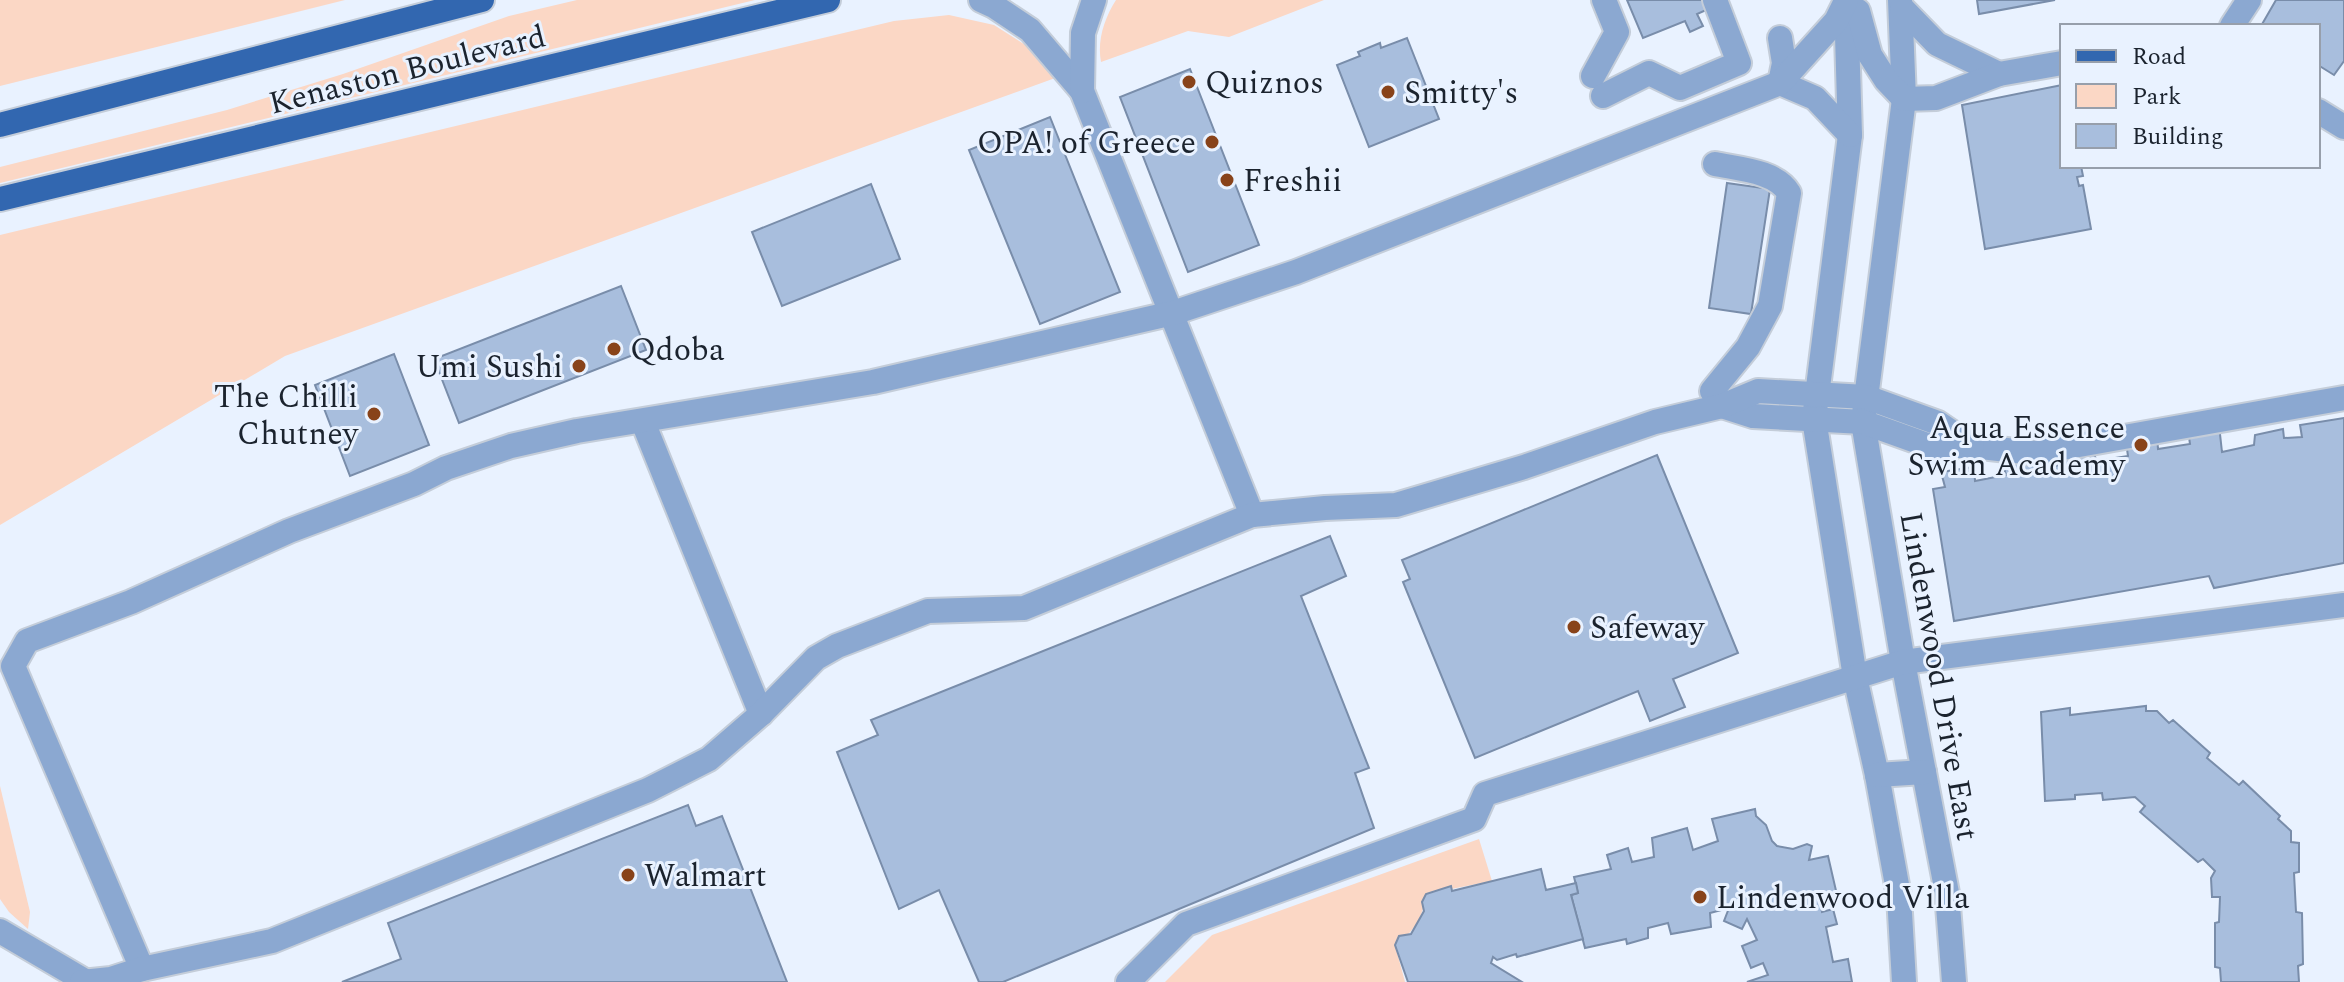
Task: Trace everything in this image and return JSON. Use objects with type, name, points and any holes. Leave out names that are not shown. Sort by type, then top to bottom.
[{"type":"main road","name":"Kenaston Boulevard","points":[[0,125],[482,0]]},
{"type":"main road","name":"Kenaston Boulevard","points":[[0,199],[828,0]]},
{"type":"street","points":[[403,19],[427,0]]},
{"type":"street","points":[[981,0],[1004,11],[1030,30],[1082,91],[1252,515]]},
{"type":"street","points":[[1082,91],[1083,33],[1094,0]]},
{"type":"street","points":[[1604,0],[1617,32],[1598,86],[1649,73],[1680,88],[1739,63],[1715,0]]},
{"type":"street","points":[[142,969],[13,666],[27,641],[131,602],[289,531],[414,484],[446,468],[511,446],[577,431],[873,382],[1173,313],[1296,272],[1780,83],[1836,21],[1848,0]]},
{"type":"street","points":[[1848,0],[1861,18],[1870,55],[1886,80],[1904,99],[1945,96],[1999,74],[2060,63]]},
{"type":"street","points":[[1848,0],[1850,135],[1814,419],[1855,677],[1899,896],[1904,982]]},
{"type":"street","points":[[2233,24],[2249,0]]},
{"type":"street","points":[[1901,4],[1937,44],[1999,74]]},
{"type":"street","name":"Lindenwood Drive East","points":[[1901,4],[1904,99],[1863,422],[1903,662],[1947,893],[1954,982]]},
{"type":"street","points":[[1780,38],[1784,63],[1780,83]]},
{"type":"street","points":[[1780,83],[1815,98],[1850,135]]},
{"type":"street","points":[[2320,112],[2344,127]]},
{"type":"street","points":[[1715,164],[1769,177],[1783,183],[1789,193],[1770,306],[1717,399]]},
{"type":"street","points":[[0,931],[96,981],[272,941],[648,790],[709,759],[761,714],[816,658],[837,646],[928,611],[1024,608],[1252,515],[1396,505],[1524,467],[1717,399],[1758,391],[1866,397],[1938,423],[1972,446]]},
{"type":"street","points":[[1717,399],[1753,416],[1863,422],[1930,446],[1972,446],[2034,453],[2344,398]]},
{"type":"street","points":[[643,422],[761,714]]},
{"type":"street","points":[[1128,982],[1186,924],[1474,819],[1485,794],[1903,662],[2344,605]]},
{"type":"street","points":[[1877,775],[1924,772]]},
{"type":"green space","points":[[0,0],[345,0],[0,86]]},
{"type":"green space","points":[[577,0],[755,0],[0,183],[0,167],[227,110],[343,74],[509,16]]},
{"type":"green space","points":[[1116,0],[1324,0],[1229,37],[1188,31],[1101,62],[1102,30]]},
{"type":"green space","points":[[949,15],[994,25],[1069,73],[285,356],[0,525],[0,235],[894,21]]},
{"type":"green space","points":[[0,786],[30,912],[28,929],[0,899]]},
{"type":"green space","points":[[1479,839],[1492,881],[1426,894],[1416,924],[1395,945],[1405,982],[1165,982],[1212,935]]},
{"type":"building","points":[[1627,0],[1710,0],[1713,7],[1697,14],[1703,26],[1690,32],[1685,21],[1643,38]]},
{"type":"building","points":[[1977,0],[2055,0],[1979,14]]},
{"type":"building","points":[[2276,0],[2344,0],[2344,61],[2334,75],[2320,66],[2320,24],[2262,24]]},
{"type":"building","name":"Smitty's","points":[[1407,38],[1439,119],[1369,147],[1337,65],[1360,56],[1358,52],[1380,43],[1381,48]]},
{"type":"building","points":[[1190,69],[1259,245],[1188,272],[1120,97]]},
{"type":"building","points":[[2060,85],[2060,168],[2081,168],[2083,176],[2077,177],[2079,186],[2083,185],[2091,229],[1985,249],[1962,105]]},
{"type":"building","points":[[1050,117],[1120,292],[1040,324],[969,150]]},
{"type":"building","points":[[1727,183],[1770,189],[1751,314],[1709,308]]},
{"type":"building","points":[[871,184],[900,259],[782,306],[752,232]]},
{"type":"building","points":[[621,286],[646,350],[459,423],[434,359]]},
{"type":"building","points":[[394,354],[429,445],[350,476],[315,385]]},
{"type":"building","points":[[2344,418],[2344,563],[2214,588],[2209,576],[1954,621],[1933,489],[1945,487],[1941,472],[1974,467],[1975,481],[2006,475],[2003,465],[2033,458],[2038,470],[2064,464],[2063,453],[2093,447],[2096,461],[2128,456],[2126,442],[2157,436],[2158,449],[2190,444],[2188,430],[2219,425],[2222,452],[2254,445],[2255,435],[2283,429],[2284,438],[2302,437],[2300,425]]},
{"type":"building","name":"Safeway","points":[[1657,455],[1738,653],[1673,679],[1685,707],[1650,721],[1638,691],[1475,758],[1403,582],[1410,579],[1402,560]]},
{"type":"building","points":[[1330,536],[1346,576],[1301,596],[1369,768],[1355,773],[1374,828],[1003,982],[979,982],[939,890],[899,909],[837,752],[878,735],[871,720]]},
{"type":"building","points":[[2146,706],[2146,711],[2157,711],[2169,723],[2173,720],[2210,753],[2207,758],[2239,785],[2243,781],[2280,816],[2278,819],[2291,831],[2291,842],[2299,843],[2299,872],[2294,873],[2296,912],[2302,913],[2303,964],[2298,966],[2299,982],[2221,982],[2220,968],[2215,967],[2215,923],[2219,922],[2220,897],[2212,897],[2211,878],[2215,871],[2203,859],[2198,862],[2140,812],[2145,806],[2135,797],[2103,800],[2102,793],[2045,801],[2041,712],[2070,708],[2070,715]]},
{"type":"building","name":"Walmart","points":[[688,805],[696,826],[722,816],[787,982],[342,982],[401,959],[388,923]]},
{"type":"building","name":"Lindenwood Villa","points":[[1755,809],[1756,816],[1766,825],[1777,846],[1793,849],[1807,844],[1812,846],[1809,860],[1828,856],[1837,895],[1820,899],[1822,912],[1833,909],[1837,924],[1826,927],[1833,962],[1848,959],[1852,982],[1747,982],[1768,975],[1763,963],[1751,968],[1742,946],[1757,940],[1747,919],[1742,929],[1724,921],[1729,908],[1710,913],[1711,927],[1671,934],[1668,923],[1648,928],[1648,938],[1627,944],[1626,939],[1585,948],[1571,895],[1578,893],[1574,877],[1611,869],[1607,855],[1628,848],[1632,862],[1654,857],[1652,838],[1687,828],[1693,850],[1718,841],[1712,819]]},
{"type":"building","points":[[1541,869],[1546,890],[1576,883],[1578,893],[1571,895],[1583,939],[1517,957],[1516,954],[1497,960],[1493,957],[1491,963],[1522,982],[1408,982],[1395,945],[1399,936],[1411,934],[1424,911],[1422,902],[1426,894],[1451,886],[1452,891]]},
{"type":"place","name":"Quiznos","points":[[1189,82]]},
{"type":"place","name":"Smitty's","points":[[1388,92]]},
{"type":"place","name":"OPA! of Greece","points":[[1212,142]]},
{"type":"place","name":"Freshii","points":[[1227,180]]},
{"type":"place","name":"Qdoba","points":[[614,349]]},
{"type":"place","name":"Umi Sushi","points":[[579,366]]},
{"type":"place","name":"The Chilli Chutney","points":[[374,414]]},
{"type":"place","name":"Aqua Essence Swim Academy","points":[[2141,445]]},
{"type":"place","name":"Safeway","points":[[1574,627]]},
{"type":"place","name":"Walmart","points":[[628,875]]},
{"type":"place","name":"Lindenwood Villa","points":[[1700,897]]}]
